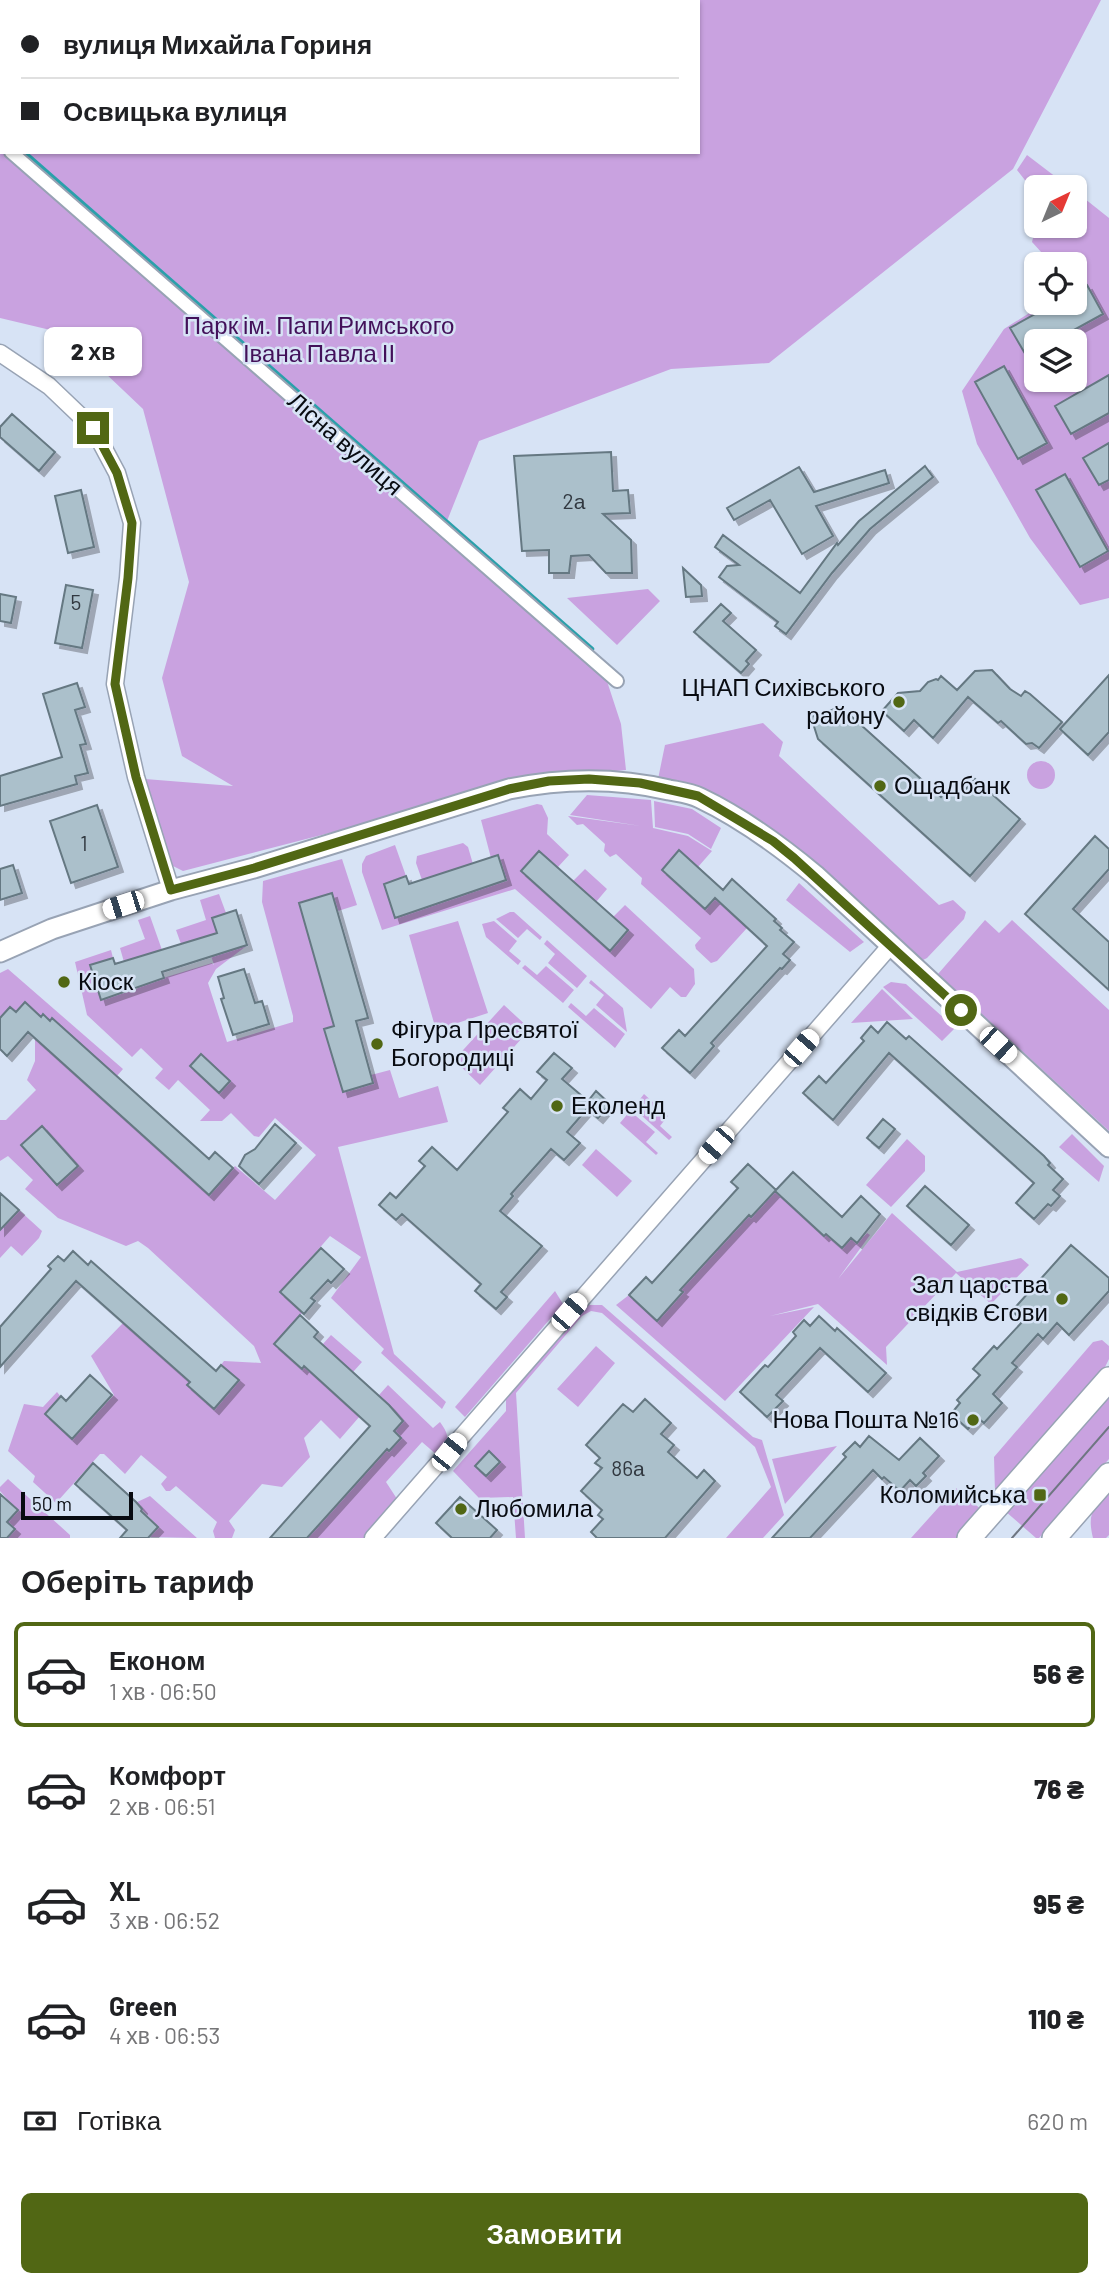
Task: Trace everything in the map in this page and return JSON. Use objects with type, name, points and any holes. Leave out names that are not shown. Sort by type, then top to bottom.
[{"type":"main road","points":[[969,1538],[1109,1379]]},
{"type":"main road","points":[[1062,1535],[1109,1475]]},
{"type":"street","name":"Лісна вулиця","points":[[13,154],[617,681]]},
{"type":"street","points":[[0,354],[49,386],[93,428],[117,473],[132,523],[115,684],[136,777],[171,890]]},
{"type":"street","points":[[0,952],[52,929],[171,890],[254,868],[509,789],[549,781],[589,779],[640,783],[698,796],[773,841],[816,875],[1109,1147]]},
{"type":"street","points":[[373,1538],[891,945]]},
{"type":"green space","name":"Парк ім. Папи Римського Івана Павла ІІ","points":[[700,0],[1101,0],[1013,169],[769,363],[671,369],[479,441],[443,531],[604,672],[621,724],[626,770],[542,778],[183,871],[169,864],[145,779],[233,786],[182,756],[162,678],[189,582],[143,409],[63,333],[0,318],[0,154],[700,154]]},
{"type":"green space","points":[[1027,155],[1053,175],[1024,175],[1024,179],[1017,170]]},
{"type":"green space","points":[[1087,201],[1109,218],[1109,598],[1080,605],[1030,538],[977,444],[962,391],[1004,329],[1026,315],[1087,315],[1087,252],[1041,252],[1032,242],[1033,238],[1087,238]]},
{"type":"green space","points":[[648,589],[660,601],[617,645],[567,598]]},
{"type":"green space","points":[[763,723],[783,742],[779,756],[939,905],[953,900],[966,912],[964,919],[927,958],[921,961],[819,869],[658,779],[665,745]]},
{"type":"green space","points":[[1041,761],[1051,765],[1055,775],[1051,785],[1041,789],[1031,785],[1027,775],[1031,765]]},
{"type":"green space","points":[[587,795],[651,800],[653,828],[688,836],[712,851],[698,867],[679,851],[662,870],[705,909],[715,898],[747,928],[717,961],[711,963],[696,949],[695,945],[701,938],[641,884],[642,878],[616,854],[610,857],[604,851],[605,844],[583,824],[577,825],[568,816],[641,826],[570,815]]},
{"type":"green space","points":[[654,801],[692,809],[721,828],[711,849],[688,834],[655,827]]},
{"type":"green space","points":[[537,804],[542,805],[548,818],[547,834],[569,855],[558,867],[539,851],[521,871],[610,950],[628,930],[613,917],[625,905],[694,969],[695,984],[686,997],[681,997],[670,987],[651,1009],[515,889],[382,930],[362,872],[366,856],[395,845],[406,876],[384,884],[395,917],[506,881],[491,858],[481,820]]},
{"type":"green space","points":[[463,843],[468,847],[473,864],[422,880],[416,863],[417,856]]},
{"type":"green space","points":[[342,859],[357,905],[338,911],[332,893],[299,903],[334,1026],[325,1029],[343,1092],[373,1084],[371,1075],[390,1070],[399,1098],[438,1086],[448,1122],[338,1147],[394,1354],[446,1402],[442,1409],[381,1353],[384,1349],[331,1298],[361,1257],[330,1236],[281,1292],[302,1313],[274,1344],[301,1369],[304,1366],[360,1416],[340,1439],[321,1420],[304,1438],[310,1457],[282,1487],[262,1484],[229,1521],[235,1530],[232,1538],[215,1538],[213,1531],[217,1522],[176,1486],[166,1491],[161,1484],[167,1477],[141,1455],[125,1474],[104,1454],[100,1454],[56,1503],[33,1482],[35,1476],[8,1451],[24,1404],[43,1407],[57,1392],[61,1397],[45,1414],[72,1439],[114,1395],[91,1356],[123,1323],[190,1382],[214,1409],[239,1380],[221,1365],[224,1361],[261,1363],[254,1346],[148,1248],[138,1241],[126,1246],[58,1218],[25,1189],[33,1180],[8,1156],[0,1161],[0,1120],[6,1120],[36,1090],[27,1080],[35,1061],[35,1039],[209,1195],[235,1166],[275,1200],[316,1155],[275,1118],[259,1137],[254,1136],[231,1113],[222,1121],[200,1121],[210,1110],[178,1080],[169,1090],[155,1078],[163,1069],[141,1048],[132,1057],[87,1015],[75,962],[111,950],[113,958],[90,965],[101,1000],[137,989],[137,986],[212,963],[214,965],[205,937],[181,944],[176,930],[206,920],[200,900],[219,894],[226,913],[212,918],[223,952],[249,944],[216,969],[208,983],[227,1042],[293,1022],[262,902],[263,881]]},
{"type":"green space","points":[[585,869],[607,889],[596,902],[573,881]]},
{"type":"green space","points":[[799,883],[864,942],[850,952],[786,900]]},
{"type":"green space","points":[[514,912],[542,937],[540,940],[527,929],[518,938],[496,919]]},
{"type":"green space","points":[[150,916],[162,950],[124,962],[120,948],[145,939],[138,920]]},
{"type":"green space","points":[[985,920],[999,933],[1012,920],[1109,1010],[1109,1131],[938,974]]},
{"type":"green space","points":[[458,921],[488,1013],[436,1030],[409,935]]},
{"type":"green space","points":[[494,921],[517,941],[509,951],[521,961],[518,965],[486,937],[482,924]]},
{"type":"green space","points":[[547,940],[587,976],[577,988],[548,963],[555,954],[544,944]]},
{"type":"green space","points":[[525,965],[537,975],[546,966],[574,990],[563,1003],[522,968]]},
{"type":"green space","points":[[8,969],[123,1069],[117,1076],[52,1018],[50,1020],[43,1014],[40,1016],[25,1002],[16,1011],[10,1007],[0,1017],[0,973]]},
{"type":"green space","points":[[591,980],[623,1008],[627,1032],[596,1005],[604,995],[589,983]]},
{"type":"green space","points":[[891,982],[906,984],[955,1028],[942,1041],[883,987]]},
{"type":"green space","points":[[882,989],[913,1019],[851,1023]]},
{"type":"green space","points":[[571,1003],[586,1016],[594,1008],[625,1034],[615,1048],[568,1007]]},
{"type":"green space","points":[[504,1005],[530,1029],[480,1085],[454,1060]]},
{"type":"green space","points":[[644,1094],[668,1116],[660,1126],[672,1137],[669,1140],[633,1108]]},
{"type":"green space","points":[[630,1111],[655,1132],[646,1142],[658,1153],[656,1155],[620,1123]]},
{"type":"green space","points":[[1072,1134],[1104,1166],[1099,1182],[1059,1147]]},
{"type":"green space","points":[[907,1139],[925,1156],[925,1171],[891,1207],[866,1185]]},
{"type":"green space","points":[[596,1149],[632,1181],[617,1197],[582,1165]]},
{"type":"green space","points":[[776,1190],[824,1236],[826,1234],[841,1248],[851,1238],[857,1243],[867,1233],[870,1235],[838,1279],[892,1213],[957,1272],[1021,1258],[1029,1265],[991,1304],[956,1273],[886,1347],[887,1365],[818,1304],[770,1316],[814,1307],[725,1401],[616,1305],[629,1295],[658,1320],[683,1293],[680,1290],[749,1215],[752,1216]]},
{"type":"green space","points":[[19,1210],[42,1231],[22,1256],[11,1246],[0,1258],[0,1229]]},
{"type":"green space","points":[[555,1291],[563,1304],[465,1417],[455,1407]]},
{"type":"green space","points":[[589,1305],[602,1305],[753,1437],[762,1440],[784,1515],[763,1538],[726,1538],[771,1487],[755,1447],[602,1313],[591,1311],[582,1316],[516,1393],[525,1538],[516,1538],[513,1497],[479,1498],[453,1471],[506,1411],[506,1398],[580,1310]]},
{"type":"green space","points":[[331,1335],[362,1362],[353,1372],[322,1345]]},
{"type":"green space","points":[[1102,1340],[1109,1346],[1109,1359],[1104,1369],[995,1492],[994,1457],[1093,1342]]},
{"type":"green space","points":[[596,1346],[615,1363],[578,1407],[557,1389]]},
{"type":"green space","points":[[388,1385],[433,1428],[440,1422],[447,1435],[446,1442],[437,1455],[422,1442],[386,1482],[399,1502],[368,1538],[307,1538],[403,1421],[379,1395]]},
{"type":"green space","points":[[1109,1394],[1109,1459],[1039,1538],[1036,1538],[1005,1511]]},
{"type":"green space","points":[[837,1446],[785,1504],[772,1459]]},
{"type":"green space","points":[[8,1479],[70,1535],[70,1538],[7,1538],[7,1522],[17,1510],[0,1491],[0,1487]]},
{"type":"green space","points":[[956,1488],[983,1511],[959,1538],[911,1538]]},
{"type":"green space","points":[[1109,1491],[1109,1535],[1106,1538],[1093,1538],[1091,1517]]},
{"type":"green space","points":[[150,1496],[197,1538],[149,1537],[158,1526],[135,1503]]},
{"type":"building","points":[[1087,285],[1103,314],[1076,329],[1024,329],[1024,352],[1010,328],[1033,315],[1087,315]]},
{"type":"building","points":[[1004,366],[1047,443],[1018,459],[975,382]]},
{"type":"building","points":[[1109,375],[1109,413],[1071,434],[1055,406],[1079,392],[1087,392],[1087,388]]},
{"type":"building","points":[[12,414],[55,452],[39,471],[0,437],[0,427]]},
{"type":"building","points":[[1109,443],[1109,480],[1099,485],[1083,458]]},
{"type":"building","points":[[611,452],[613,491],[628,490],[630,513],[603,514],[631,540],[632,573],[606,573],[589,555],[571,556],[569,573],[549,573],[549,550],[522,551],[514,456]]},
{"type":"building","points":[[925,466],[933,477],[870,529],[832,573],[786,634],[775,626],[778,622],[719,577],[727,566],[739,565],[715,547],[723,535],[800,593],[837,543],[838,545],[859,521]]},
{"type":"building","points":[[799,467],[814,492],[885,470],[889,483],[816,506],[833,536],[802,554],[770,500],[734,520],[727,508]]},
{"type":"building","points":[[1065,474],[1108,551],[1080,567],[1036,490]]},
{"type":"building","points":[[81,490],[94,547],[68,553],[55,496]]},
{"type":"building","points":[[683,568],[701,585],[702,596],[686,597]]},
{"type":"building","points":[[66,585],[93,590],[82,648],[55,643]]},
{"type":"building","points":[[0,594],[16,597],[11,623],[0,621]]},
{"type":"building","points":[[721,604],[731,613],[723,621],[756,650],[746,661],[749,664],[741,673],[694,632]]},
{"type":"building","points":[[992,670],[1010,689],[1021,696],[1025,691],[1030,694],[1062,722],[1039,748],[1032,743],[1026,744],[1001,721],[998,723],[968,697],[933,738],[914,720],[904,731],[882,711],[898,693],[920,691],[928,682],[938,680],[941,676],[957,690],[975,671]]},
{"type":"building","points":[[1109,675],[1109,732],[1088,755],[1060,729]]},
{"type":"building","points":[[77,683],[85,707],[75,710],[86,744],[80,745],[88,773],[75,776],[77,784],[0,806],[0,776],[62,757],[43,694]]},
{"type":"building","points":[[841,707],[941,797],[950,786],[957,792],[961,786],[965,790],[975,779],[1020,819],[970,876],[818,739],[811,717]]},
{"type":"building","points":[[97,805],[118,867],[71,883],[50,821]]},
{"type":"building","points":[[1095,836],[1109,849],[1109,869],[1073,909],[1109,942],[1109,990],[1025,914]]},
{"type":"building","points":[[679,850],[723,890],[732,879],[776,919],[774,921],[782,928],[780,930],[794,942],[783,954],[790,960],[711,1043],[714,1046],[690,1073],[662,1048],[679,1030],[685,1036],[767,946],[715,898],[705,909],[662,870]]},
{"type":"building","points":[[539,851],[628,930],[610,951],[521,871]]},
{"type":"building","points":[[498,855],[506,880],[395,918],[384,884],[406,876],[409,884]]},
{"type":"building","points":[[13,865],[22,893],[0,900],[0,869]]},
{"type":"building","points":[[332,893],[368,1018],[356,1021],[373,1083],[343,1092],[324,1029],[334,1026],[299,903]]},
{"type":"building","points":[[236,910],[247,945],[162,972],[164,978],[101,1000],[90,965],[113,958],[115,964],[217,933],[212,918]]},
{"type":"building","points":[[244,969],[255,1003],[262,1001],[269,1024],[233,1035],[221,999],[224,998],[218,977]]},
{"type":"building","points":[[25,1002],[41,1017],[43,1014],[50,1021],[52,1018],[209,1159],[215,1152],[233,1168],[209,1195],[28,1032],[7,1056],[0,1049],[0,1018],[10,1007],[16,1012]]},
{"type":"building","points":[[887,1022],[906,1039],[909,1036],[1044,1156],[1050,1163],[1048,1165],[1063,1179],[1053,1190],[1060,1196],[1051,1206],[1048,1204],[1034,1219],[1016,1203],[1034,1183],[889,1053],[833,1120],[803,1093],[819,1076],[826,1083],[864,1041],[861,1038],[871,1026],[878,1033]]},
{"type":"building","points":[[554,1053],[572,1068],[562,1079],[588,1101],[596,1091],[610,1104],[598,1118],[587,1109],[567,1132],[580,1143],[564,1160],[551,1149],[511,1194],[513,1196],[500,1211],[542,1246],[501,1292],[507,1297],[496,1309],[475,1291],[481,1284],[402,1214],[396,1220],[379,1205],[390,1193],[396,1198],[425,1166],[419,1161],[432,1147],[457,1170],[508,1112],[503,1108],[520,1089],[531,1099],[547,1080],[537,1072]]},
{"type":"building","points":[[201,1054],[230,1081],[219,1093],[190,1066]]},
{"type":"building","points":[[883,1119],[895,1129],[879,1148],[867,1138]]},
{"type":"building","points":[[275,1124],[296,1143],[259,1184],[239,1166],[245,1155],[255,1149]]},
{"type":"building","points":[[42,1126],[78,1166],[57,1185],[21,1145]]},
{"type":"building","points":[[748,1164],[776,1190],[751,1217],[749,1215],[680,1290],[683,1292],[657,1321],[629,1295],[646,1277],[652,1283],[738,1188],[731,1182]]},
{"type":"building","points":[[793,1172],[842,1217],[861,1196],[880,1214],[857,1243],[851,1238],[842,1248],[826,1234],[824,1236],[775,1191]]},
{"type":"building","points":[[925,1186],[969,1225],[951,1245],[907,1206]]},
{"type":"building","points":[[0,1193],[19,1210],[0,1230]]},
{"type":"building","name":"Зал царства свідків Єгови","points":[[1071,1245],[1109,1278],[1109,1291],[1069,1335],[1057,1323],[1043,1339],[1038,1334],[1012,1363],[1017,1367],[993,1394],[1002,1403],[984,1423],[978,1418],[968,1429],[951,1414],[960,1403],[957,1400],[980,1375],[973,1369],[994,1346],[997,1349],[1023,1321],[1012,1311]]},
{"type":"building","points":[[321,1248],[344,1269],[331,1283],[328,1280],[311,1298],[315,1301],[304,1314],[280,1292]]},
{"type":"building","points":[[73,1251],[88,1265],[91,1261],[216,1371],[221,1365],[239,1380],[214,1409],[187,1385],[190,1382],[76,1281],[0,1367],[0,1327],[51,1269],[48,1266],[58,1256],[64,1261]]},
{"type":"building","points":[[300,1315],[318,1332],[314,1337],[403,1421],[394,1431],[401,1438],[389,1451],[387,1449],[307,1538],[270,1538],[370,1426],[304,1366],[302,1369],[274,1344]]},
{"type":"building","points":[[819,1316],[835,1331],[837,1328],[886,1373],[868,1392],[820,1348],[776,1395],[783,1401],[767,1417],[740,1392],[765,1365],[768,1367],[796,1336],[793,1332],[804,1320],[810,1326]]},
{"type":"building","points":[[90,1375],[112,1395],[72,1439],[45,1414],[61,1396],[66,1401]]},
{"type":"building","points":[[645,1399],[671,1423],[661,1434],[674,1445],[668,1452],[697,1478],[704,1470],[715,1481],[665,1538],[597,1538],[591,1532],[603,1519],[598,1515],[602,1510],[581,1491],[602,1468],[595,1463],[600,1458],[586,1445],[623,1404],[633,1412]]},
{"type":"building","points":[[869,1436],[899,1460],[920,1438],[939,1456],[923,1473],[926,1476],[916,1486],[910,1480],[900,1491],[873,1470],[810,1538],[772,1538],[846,1457],[843,1454],[855,1442],[860,1447]]},
{"type":"building","points":[[489,1451],[500,1462],[486,1476],[475,1466]]},
{"type":"building","points":[[93,1463],[136,1502],[141,1511],[158,1527],[148,1538],[120,1538],[127,1530],[75,1484]]},
{"type":"building","points":[[0,1494],[18,1510],[7,1522],[15,1529],[7,1538],[0,1538]]},
{"type":"building","name":"Любомила","points":[[460,1497],[497,1530],[490,1538],[452,1538],[436,1523]]},
{"type":"waterway","points":[[26,154],[592,649]]},
{"type":"tram line","points":[[1012,1538],[1109,1427]]},
{"type":"place","name":"ЦНАП Сихівського району","points":[[899,702]]},
{"type":"place","name":"Ощадбанк","points":[[880,786]]},
{"type":"place","name":"Кіоск","points":[[64,982]]},
{"type":"place","name":"Фігура Пресвятої Богородиці","points":[[377,1044]]},
{"type":"place","name":"Еколенд","points":[[557,1106]]},
{"type":"place","name":"Зал царства свідків Єгови","points":[[1062,1299]]},
{"type":"place","name":"Нова Пошта №16","points":[[973,1420]]},
{"type":"place","name":"Коломийська","points":[[1040,1495]]},
{"type":"place","name":"Любомила","points":[[461,1509]]},
{"type":"route","points":[[93,428],[117,473],[132,523],[115,684],[136,777],[171,890],[254,868],[346,837],[509,789],[549,781],[589,779],[640,783],[698,796],[773,841],[816,875],[961,1010]]}]
